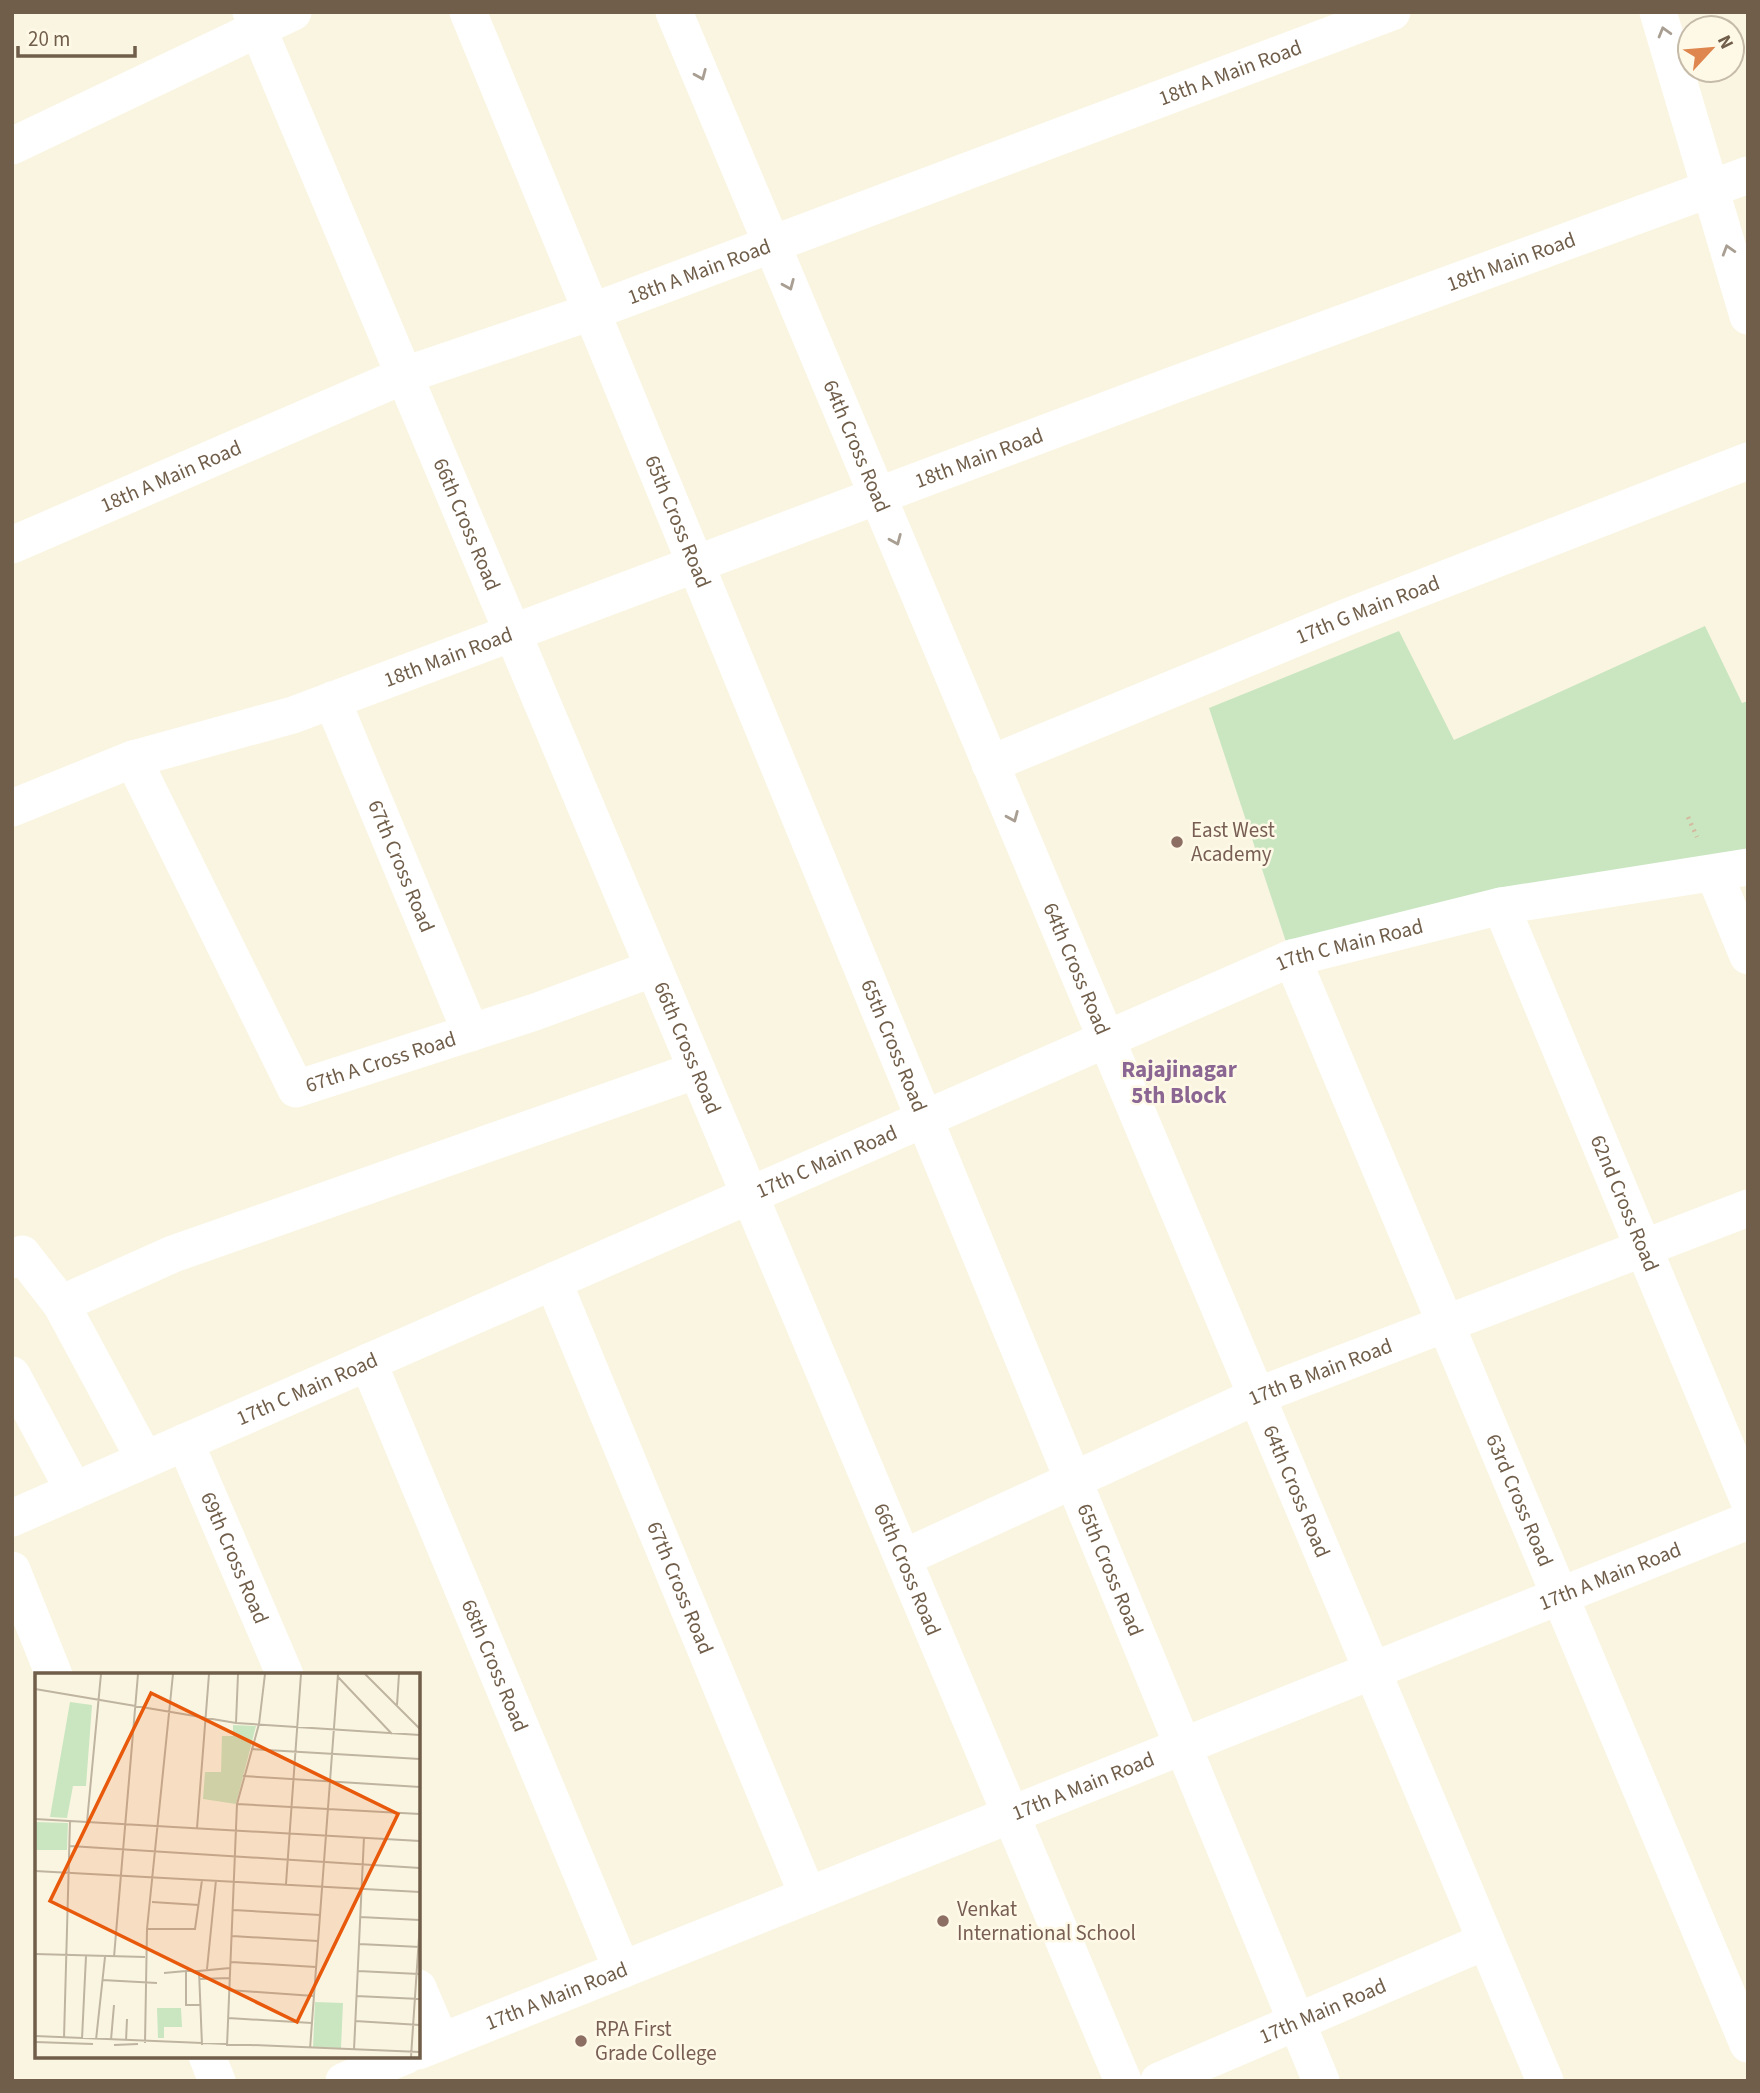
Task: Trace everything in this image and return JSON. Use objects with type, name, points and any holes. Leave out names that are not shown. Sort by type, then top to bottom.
[{"type":"street","points":[[12,146],[255,20],[293,12]]},
{"type":"street","name":"65th Cross Road","points":[[468,12],[1321,2081]]},
{"type":"street","name":"64th Cross Road","points":[[674,12],[1545,2081]]},
{"type":"street","name":"18th A Main Road","points":[[12,545],[405,375],[591,312],[1392,12]]},
{"type":"street","points":[[1658,12],[1748,316]]},
{"type":"street","name":"66th Cross Road","points":[[255,20],[1123,2081]]},
{"type":"street","name":"18th Main Road","points":[[12,808],[133,759],[293,715],[1748,175]]},
{"type":"street","name":"17th G Main Road","points":[[990,764],[1347,617],[1748,461]]},
{"type":"street","name":"67th Cross Road","points":[[332,700],[471,1033]]},
{"type":"street","name":"67th A Cross Road","points":[[133,759],[296,1089],[471,1033],[654,968]]},
{"type":"street","points":[[1731,870],[1748,956]]},
{"type":"street","name":"17th C Main Road","points":[[12,1518],[1292,958],[1501,906],[1731,870]]},
{"type":"street","name":"62nd Cross Road","points":[[1501,906],[1748,1499]]},
{"type":"street","name":"63rd Cross Road","points":[[1292,958],[1748,2044]]},
{"type":"street","points":[[61,1304],[173,1254],[697,1070]]},
{"type":"street","name":"17th B Main Road","points":[[903,1558],[1072,1478],[1257,1396],[1748,1208]]},
{"type":"street","points":[[16,1250],[61,1304],[145,1460]]},
{"type":"street","name":"67th Cross Road","points":[[553,1281],[808,1896]]},
{"type":"street","name":"68th Cross Road","points":[[368,1362],[622,1970]]},
{"type":"street","points":[[12,1375],[74,1491]]},
{"type":"street","name":"69th Cross Road","points":[[186,1442],[284,1673]]},
{"type":"street","name":"17th A Main Road","points":[[430,2047],[1748,1521]]},
{"type":"street","points":[[12,1570],[53,1673]]},
{"type":"street","name":"17th Main Road","points":[[1159,2081],[1486,1941]]},
{"type":"street","points":[[420,1998],[430,2047]]},
{"type":"street","points":[[208,2058],[217,2081]]},
{"type":"street","points":[[344,2081],[400,2058]]},
{"type":"green space","points":[[1705,626],[1742,703],[1748,701],[1748,856],[1288,948],[1209,708],[1399,631],[1454,740]]},
{"type":"place","name":"East West Academy","points":[[1177,842]]},
{"type":"place","name":"Venkat International School","points":[[943,1921]]},
{"type":"place","name":"RPA First Grade College","points":[[581,2041]]},
{"type":"district","name":"Rajajinagar 5th Block","points":[[1179,1082]]}]
